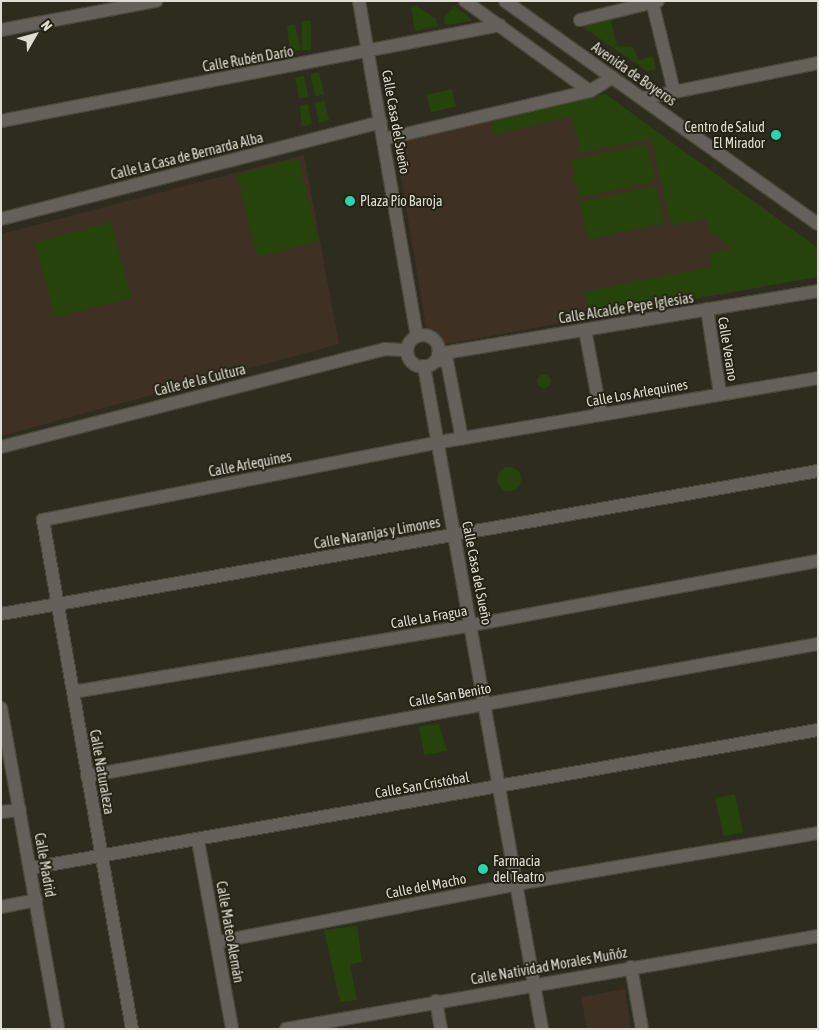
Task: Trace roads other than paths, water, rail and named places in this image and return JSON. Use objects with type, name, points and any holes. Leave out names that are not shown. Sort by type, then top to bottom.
[{"type":"street","points":[[1,30],[156,1]]},
{"type":"street","name":"Calle Casa del Sueño","points":[[359,1],[417,336]]},
{"type":"street","points":[[465,1],[590,91]]},
{"type":"street","name":"Avenida de Boyeros","points":[[505,1],[612,78],[644,98],[818,224]]},
{"type":"street","points":[[580,20],[654,2],[674,91]]},
{"type":"street","name":"Calle Rubén Darío","points":[[1,120],[368,52],[500,25]]},
{"type":"street","points":[[644,98],[818,63]]},
{"type":"street","points":[[384,140],[590,91],[612,78]]},
{"type":"street","name":"Calle La Casa de Bernarda Alba","points":[[1,219],[381,122]]},
{"type":"street","name":"Calle Alcalde Pepe Iglesias","points":[[437,357],[584,330],[818,291]]},
{"type":"street","name":"Calle Verano","points":[[707,309],[720,394]]},
{"type":"street","points":[[584,330],[601,414]]},
{"type":"street","points":[[417,336],[435,340],[437,357],[424,366],[414,364],[408,350],[417,336]]},
{"type":"street","name":"Calle de la Cultura","points":[[1,446],[385,349],[408,350]]},
{"type":"street","points":[[437,357],[447,362],[462,438]]},
{"type":"street","name":"Calle Casa del Sueño","points":[[424,366],[472,626],[542,1029]]},
{"type":"street","name":"Calle Los Arlequines","points":[[462,438],[818,378]]},
{"type":"street","name":"Calle Arlequines","points":[[44,520],[462,438]]},
{"type":"street","name":"Calle Naranjas y Limones","points":[[1,614],[818,471]]},
{"type":"street","name":"Calle Naturaleza","points":[[44,520],[132,1029]]},
{"type":"street","name":"Calle La Fragua","points":[[73,692],[472,626],[818,560]]},
{"type":"street","name":"Calle San Benito","points":[[87,776],[818,644]]},
{"type":"street","name":"Calle Madrid","points":[[1,708],[31,868],[58,1029]]},
{"type":"street","name":"Calle San Cristóbal","points":[[31,868],[198,841],[818,730]]},
{"type":"street","points":[[1,812],[20,810]]},
{"type":"street","name":"Calle del Macho","points":[[217,942],[517,884],[818,833]]},
{"type":"street","name":"Calle Mateo Alemán","points":[[198,841],[232,1029]]},
{"type":"street","points":[[1,907],[36,900]]},
{"type":"street","name":"Calle Natividad Morales Muñóz","points":[[286,1029],[436,1001],[534,986],[631,967],[818,936]]},
{"type":"street","points":[[631,967],[642,1029]]},
{"type":"street","points":[[436,1001],[441,1029]]},
{"type":"place","name":"Centro de Salud El Mirador","points":[[776,135]]},
{"type":"place","name":"Plaza Pío Baroja","points":[[350,201]]},
{"type":"place","name":"Farmacia del Teatro","points":[[483,869]]}]
